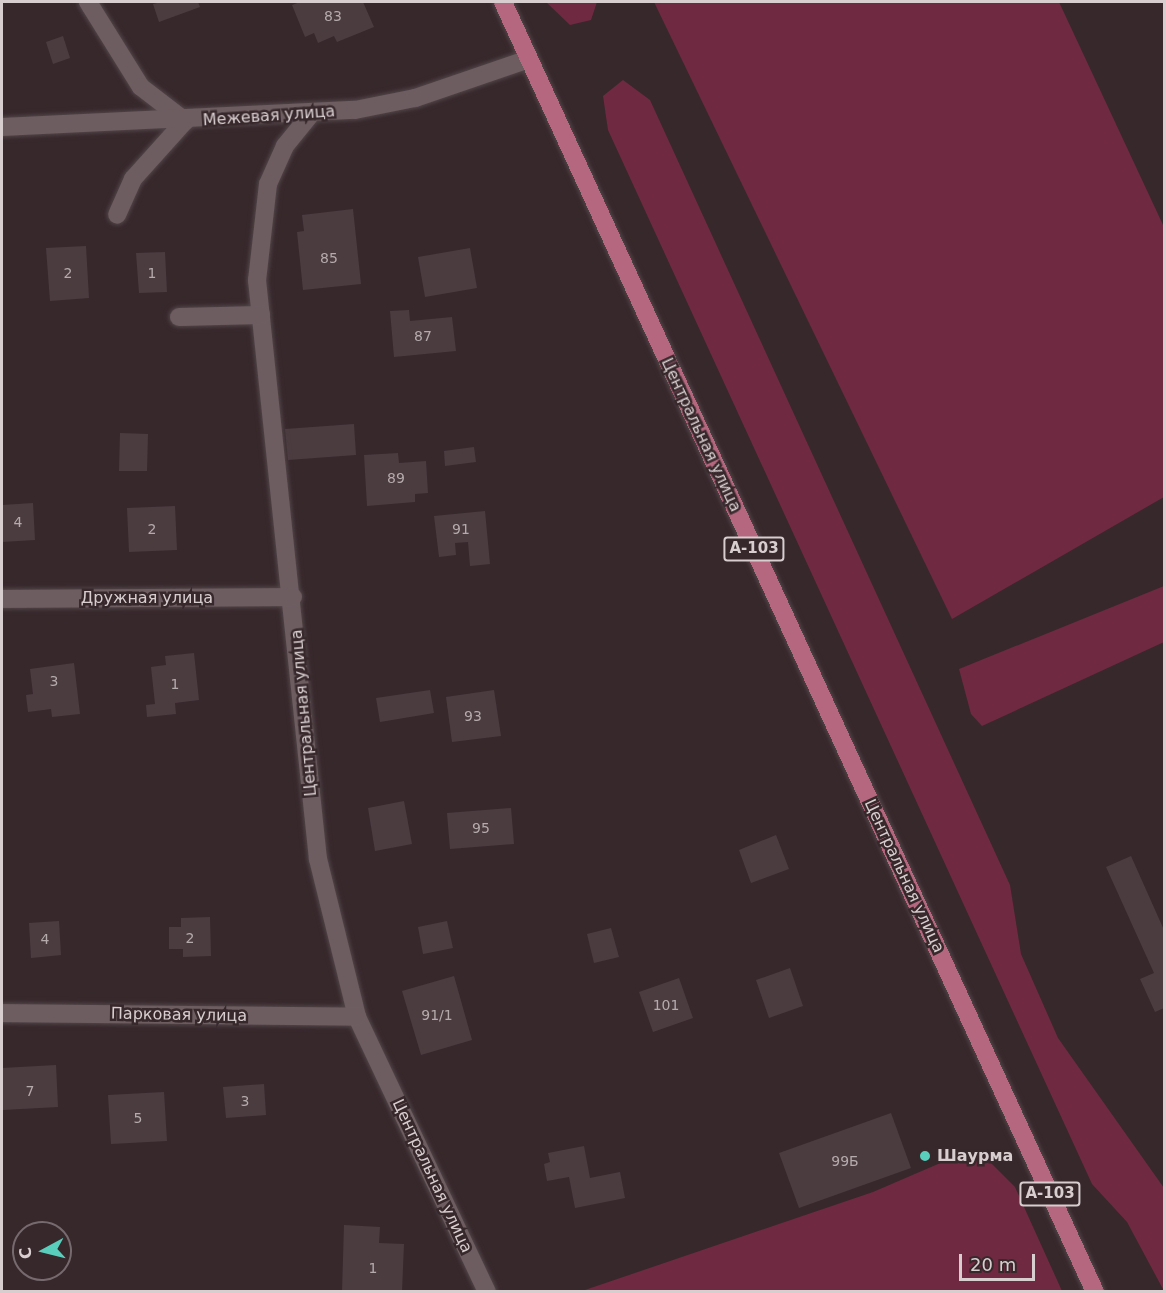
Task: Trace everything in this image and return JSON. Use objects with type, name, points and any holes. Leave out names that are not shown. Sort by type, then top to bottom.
[{"type":"main road","name":"Центральная улица","points":[[503,2],[1095,1292]]},
{"type":"street","points":[[88,2],[141,87],[185,121],[133,179],[117,214]]},
{"type":"street","name":"Межевая улица","points":[[2,127],[310,115],[415,98],[529,59]]},
{"type":"street","name":"Центральная улица","points":[[310,115],[285,146],[268,184],[257,280],[293,597],[318,859],[357,1017],[488,1292]]},
{"type":"street","points":[[179,317],[261,315]]},
{"type":"street","name":"Дружная улица","points":[[2,598],[293,597]]},
{"type":"street","name":"Парковая улица","points":[[2,1013],[357,1017]]},
{"type":"shaded area","points":[[546,2],[597,2],[591,20],[570,25]]},
{"type":"shaded area","points":[[654,2],[1059,2],[1164,227],[1164,497],[952,619]]},
{"type":"shaded area","points":[[623,80],[650,100],[1010,885],[1021,954],[1058,1038],[1164,1188],[1164,1291],[1127,1222],[1092,1184],[608,130],[603,96]]},
{"type":"shaded area","points":[[1164,586],[1164,642],[982,726],[971,714],[959,669]]},
{"type":"shaded area","points":[[952,1158],[990,1162],[1015,1187],[1062,1291],[582,1291],[873,1192]]},
{"type":"building","points":[[198,2],[200,7],[159,22],[153,4]]},
{"type":"building","points":[[300,2],[363,2],[374,27],[337,42],[334,36],[318,43],[314,33],[305,37],[292,5]]},
{"type":"building","points":[[63,36],[70,58],[53,64],[46,42]]},
{"type":"building","points":[[353,209],[361,284],[303,290],[297,232],[304,231],[302,215]]},
{"type":"building","points":[[86,246],[89,298],[50,301],[46,248]]},
{"type":"building","points":[[470,248],[477,288],[425,297],[418,257]]},
{"type":"building","points":[[165,252],[167,292],[139,293],[136,253]]},
{"type":"building","points":[[409,310],[410,321],[452,317],[456,351],[394,357],[390,311]]},
{"type":"building","points":[[354,424],[356,455],[288,460],[285,429]]},
{"type":"building","points":[[120,433],[148,434],[147,471],[119,471]]},
{"type":"building","points":[[474,447],[476,462],[445,466],[444,451]]},
{"type":"building","points":[[398,453],[399,463],[426,461],[428,493],[415,494],[415,502],[367,506],[364,455]]},
{"type":"building","points":[[33,503],[35,540],[2,542],[2,505]]},
{"type":"building","points":[[175,506],[177,550],[129,552],[127,508]]},
{"type":"building","points":[[485,511],[490,564],[470,566],[468,542],[455,543],[456,555],[439,557],[434,516]]},
{"type":"building","points":[[194,653],[199,700],[175,703],[176,714],[147,717],[146,705],[155,704],[151,667],[166,665],[165,656]]},
{"type":"building","points":[[74,663],[80,714],[52,717],[51,709],[28,712],[26,695],[33,694],[30,669]]},
{"type":"building","points":[[430,690],[434,713],[380,722],[376,698]]},
{"type":"building","points":[[494,690],[501,736],[452,742],[446,697]]},
{"type":"building","points":[[404,801],[412,844],[375,851],[368,808]]},
{"type":"building","points":[[511,808],[514,844],[450,849],[447,813]]},
{"type":"building","points":[[776,835],[789,869],[751,883],[739,850]]},
{"type":"building","points":[[1131,856],[1164,930],[1164,1008],[1155,1012],[1140,979],[1154,973],[1106,867]]},
{"type":"building","points":[[210,917],[211,956],[183,957],[183,949],[169,949],[169,927],[181,927],[181,918]]},
{"type":"building","points":[[59,921],[61,955],[31,958],[29,923]]},
{"type":"building","points":[[447,921],[453,948],[423,954],[418,927]]},
{"type":"building","points":[[611,928],[619,957],[594,963],[587,934]]},
{"type":"building","points":[[790,968],[803,1006],[769,1018],[756,980]]},
{"type":"building","points":[[454,976],[472,1040],[421,1055],[402,991]]},
{"type":"building","points":[[679,978],[693,1018],[653,1032],[639,992]]},
{"type":"building","points":[[56,1065],[58,1107],[3,1110],[2,1068]]},
{"type":"building","points":[[264,1084],[266,1115],[226,1118],[223,1087]]},
{"type":"building","points":[[164,1092],[167,1141],[111,1144],[108,1095]]},
{"type":"building","points":[[891,1113],[911,1168],[799,1208],[779,1153]]},
{"type":"building","points":[[584,1146],[590,1178],[620,1172],[625,1198],[575,1208],[569,1177],[547,1181],[544,1164],[550,1162],[548,1153]]},
{"type":"building","points":[[344,1225],[380,1227],[379,1243],[404,1244],[402,1292],[342,1292]]},
{"type":"place","name":"Шаурма","points":[[925,1156]]}]
